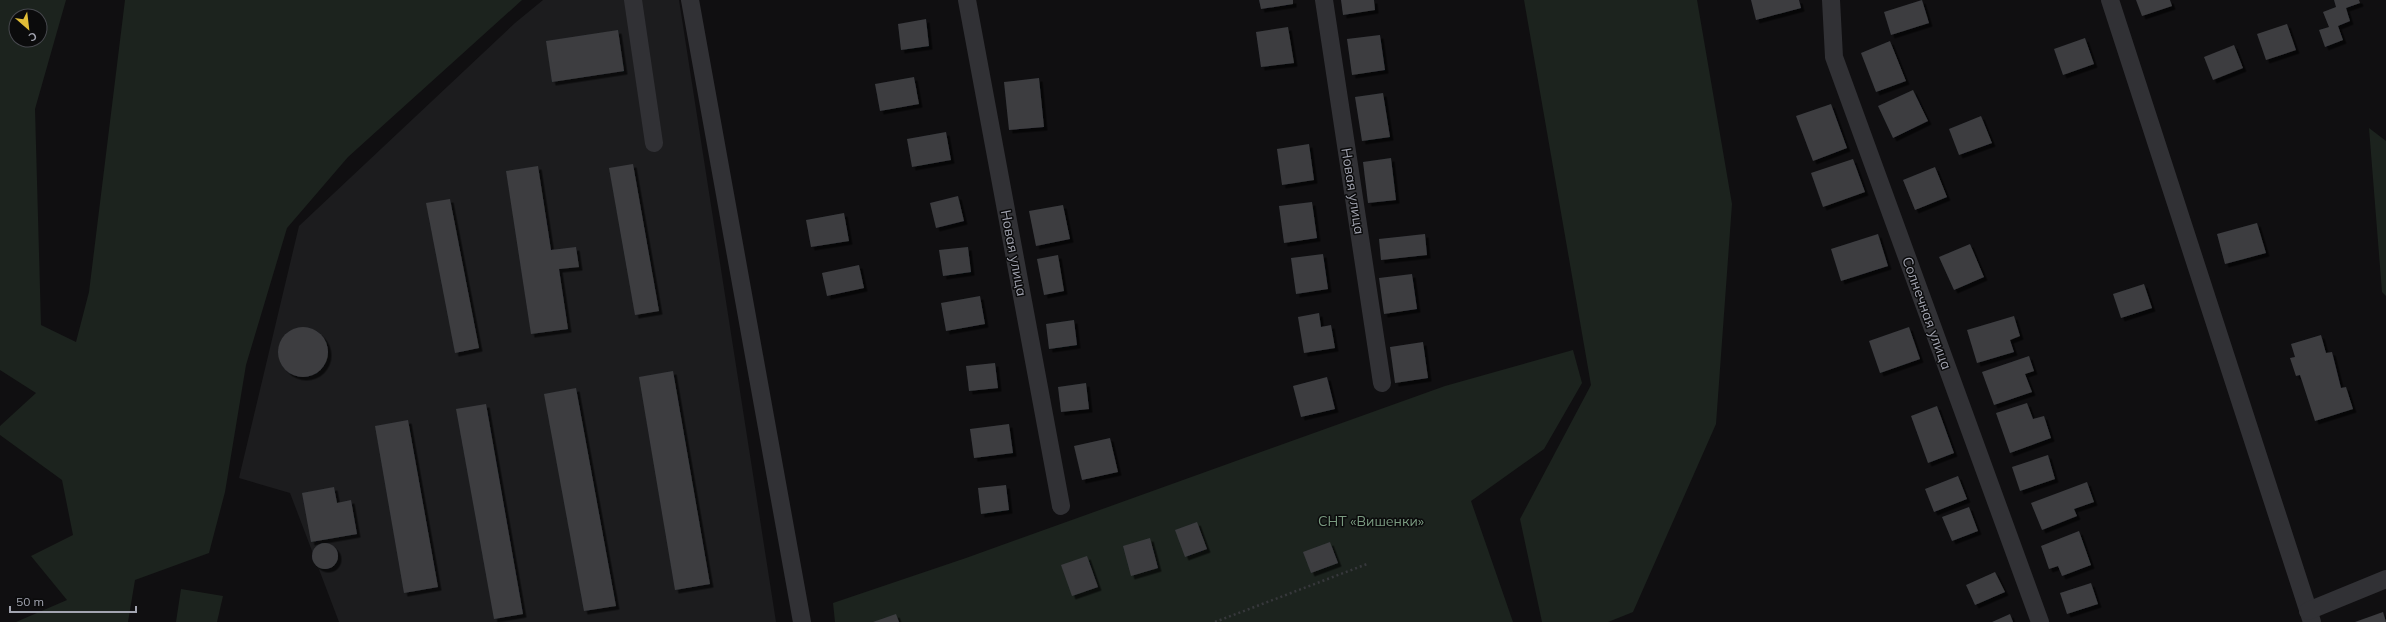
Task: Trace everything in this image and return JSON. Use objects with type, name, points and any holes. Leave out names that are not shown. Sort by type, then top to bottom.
[{"type":"street","points":[[633,0],[654,143]]},
{"type":"street","points":[[690,0],[802,622]]},
{"type":"street","name":"Новая улица","points":[[967,0],[1061,506]]},
{"type":"street","name":"Новая улица","points":[[1324,0],[1382,382]]},
{"type":"street","name":"Солнечная улица","points":[[1832,0],[1834,57],[2040,622]]},
{"type":"street","points":[[2110,0],[2310,616],[2386,579]]},
{"type":"path","points":[[1215,622],[1367,564]]},
{"type":"shaded area","points":[[543,0],[679,0],[776,622],[339,622],[290,493],[239,478],[299,226],[515,23]]},
{"type":"green space","points":[[0,0],[66,0],[35,109],[41,325],[76,342],[89,292],[125,0],[522,0],[348,157],[287,228],[246,365],[225,492],[209,553],[135,580],[128,622],[16,622],[67,600],[31,556],[73,535],[62,480],[0,435],[0,426],[36,393],[0,370]]},
{"type":"green space","points":[[1524,0],[1697,0],[1732,204],[1716,424],[1633,612],[1608,622],[1542,622],[1520,519],[1591,385]]},
{"type":"green space","points":[[2369,128],[2386,141],[2386,296],[2382,292]]},
{"type":"green space","name":"СНТ «Вишенки»","points":[[1573,350],[1582,383],[1544,449],[1471,501],[1513,622],[835,622],[833,603],[966,558],[1445,386]]},
{"type":"green space","points":[[181,589],[223,596],[217,622],[176,622]]},
{"type":"building","points":[[1259,0],[1293,0],[1293,4],[1261,9]]},
{"type":"building","points":[[1341,0],[1374,0],[1375,10],[1343,15]]},
{"type":"building","points":[[1751,0],[1799,0],[1801,8],[1756,20]]},
{"type":"building","points":[[1922,0],[1929,23],[1891,35],[1884,12]]},
{"type":"building","points":[[2136,0],[2170,0],[2172,6],[2142,16]]},
{"type":"building","points":[[2334,0],[2359,0],[2360,3],[2346,8],[2350,21],[2338,26],[2343,40],[2325,47],[2319,30],[2329,27],[2323,12],[2336,7]]},
{"type":"building","points":[[926,19],[929,46],[901,50],[898,24]]},
{"type":"building","points":[[2287,24],[2296,50],[2266,60],[2257,34]]},
{"type":"building","points":[[1288,27],[1294,63],[1261,67],[1256,32]]},
{"type":"building","points":[[618,30],[624,71],[552,82],[546,41]]},
{"type":"building","points":[[1380,35],[1385,70],[1352,75],[1347,39]]},
{"type":"building","points":[[2085,38],[2094,64],[2063,75],[2054,49]]},
{"type":"building","points":[[1890,41],[1906,81],[1876,92],[1861,53]]},
{"type":"building","points":[[2234,45],[2243,68],[2213,80],[2204,57]]},
{"type":"building","points":[[914,77],[919,104],[880,111],[875,84]]},
{"type":"building","points":[[1039,78],[1044,127],[1009,130],[1004,82]]},
{"type":"building","points":[[1913,90],[1928,121],[1893,138],[1878,106]]},
{"type":"building","points":[[1383,93],[1390,137],[1362,141],[1355,97]]},
{"type":"building","points":[[1831,104],[1847,148],[1813,161],[1796,116]]},
{"type":"building","points":[[1981,116],[1992,143],[1959,155],[1949,129]]},
{"type":"building","points":[[946,132],[951,160],[912,167],[907,139]]},
{"type":"building","points":[[1309,144],[1314,180],[1282,185],[1277,149]]},
{"type":"building","points":[[1391,158],[1396,200],[1368,203],[1363,162]]},
{"type":"building","points":[[1853,159],[1865,192],[1823,207],[1811,173]]},
{"type":"building","points":[[633,164],[659,311],[635,315],[609,168]]},
{"type":"building","points":[[538,166],[551,250],[576,247],[579,267],[559,269],[568,329],[531,334],[506,171]]},
{"type":"building","points":[[1935,167],[1947,197],[1915,210],[1903,180]]},
{"type":"building","points":[[958,196],[964,221],[936,228],[930,203]]},
{"type":"building","points":[[450,199],[479,348],[455,353],[426,203]]},
{"type":"building","points":[[1312,202],[1317,238],[1284,243],[1279,206]]},
{"type":"building","points":[[1063,205],[1070,239],[1036,246],[1029,211]]},
{"type":"building","points":[[844,213],[849,241],[811,247],[806,220]]},
{"type":"building","points":[[2257,223],[2266,253],[2225,264],[2217,234]]},
{"type":"building","points":[[1425,234],[1427,255],[1381,260],[1379,239]]},
{"type":"building","points":[[1878,234],[1888,266],[1841,281],[1831,249]]},
{"type":"building","points":[[1970,244],[1984,277],[1954,290],[1939,257]]},
{"type":"building","points":[[968,247],[971,272],[943,276],[939,250]]},
{"type":"building","points":[[1323,254],[1328,289],[1296,294],[1291,258]]},
{"type":"building","points":[[1058,255],[1064,291],[1044,295],[1037,259]]},
{"type":"building","points":[[859,265],[864,288],[827,296],[822,273]]},
{"type":"building","points":[[1412,274],[1417,309],[1384,314],[1379,278]]},
{"type":"building","points":[[2144,284],[2152,308],[2121,318],[2113,294]]},
{"type":"building","points":[[980,296],[985,324],[946,331],[941,303]]},
{"type":"building","points":[[1319,313],[1321,327],[1331,325],[1335,348],[1304,353],[1298,317]]},
{"type":"building","points":[[2014,316],[2020,336],[2010,340],[2014,352],[1977,363],[1967,330]]},
{"type":"building","points":[[1074,320],[1077,345],[1049,349],[1046,324]]},
{"type":"building","points":[[298,327],[308,327],[321,334],[328,347],[328,357],[321,370],[308,377],[298,377],[289,373],[282,366],[278,357],[278,347],[282,338],[289,331]]},
{"type":"building","points":[[1909,327],[1920,359],[1880,373],[1869,341]]},
{"type":"building","points":[[2321,335],[2326,353],[2332,352],[2341,388],[2346,387],[2353,409],[2315,421],[2300,375],[2296,376],[2290,358],[2295,357],[2291,344]]},
{"type":"building","points":[[1423,342],[1428,378],[1395,383],[1390,347]]},
{"type":"building","points":[[2029,356],[2034,371],[2025,374],[2032,392],[1994,405],[1982,372]]},
{"type":"building","points":[[995,363],[998,388],[969,391],[966,366]]},
{"type":"building","points":[[673,371],[710,584],[675,590],[639,377]]},
{"type":"building","points":[[1327,377],[1335,409],[1301,417],[1293,386]]},
{"type":"building","points":[[1086,383],[1089,409],[1061,412],[1058,387]]},
{"type":"building","points":[[576,388],[616,606],[584,611],[544,394]]},
{"type":"building","points":[[2027,403],[2033,419],[2044,416],[2051,438],[2010,453],[1996,413]]},
{"type":"building","points":[[486,404],[523,614],[494,619],[456,409]]},
{"type":"building","points":[[1937,406],[1954,453],[1928,463],[1911,416]]},
{"type":"building","points":[[408,420],[438,587],[404,593],[375,426]]},
{"type":"building","points":[[1009,424],[1013,453],[974,458],[970,429]]},
{"type":"building","points":[[1110,438],[1118,472],[1082,480],[1074,446]]},
{"type":"building","points":[[2048,455],[2055,479],[2020,491],[2012,467]]},
{"type":"building","points":[[1958,476],[1967,499],[1934,512],[1925,489]]},
{"type":"building","points":[[2087,482],[2094,502],[2074,509],[2077,516],[2042,530],[2031,503]]},
{"type":"building","points":[[1006,485],[1009,510],[981,514],[978,488]]},
{"type":"building","points":[[334,487],[337,503],[351,500],[357,534],[311,542],[302,493]]},
{"type":"building","points":[[1969,507],[1978,531],[1952,541],[1942,517]]},
{"type":"building","points":[[1197,522],[1207,549],[1185,557],[1175,530]]},
{"type":"building","points":[[2079,531],[2091,565],[2062,576],[2058,566],[2049,569],[2041,546]]},
{"type":"building","points":[[1150,538],[1158,568],[1131,576],[1123,546]]},
{"type":"building","points":[[1330,542],[1338,563],[1311,573],[1303,552]]},
{"type":"building","points":[[325,543],[334,547],[338,556],[334,565],[325,569],[316,565],[312,556],[316,547]]},
{"type":"building","points":[[1087,556],[1098,587],[1072,596],[1061,565]]},
{"type":"building","points":[[1995,572],[2005,592],[1975,605],[1966,585]]},
{"type":"building","points":[[2091,583],[2098,604],[2067,614],[2060,593]]},
{"type":"building","points":[[2383,612],[2386,622],[2355,622]]},
{"type":"building","points":[[896,614],[899,622],[873,622]]},
{"type":"building","points":[[2010,614],[2013,622],[1992,622]]}]
